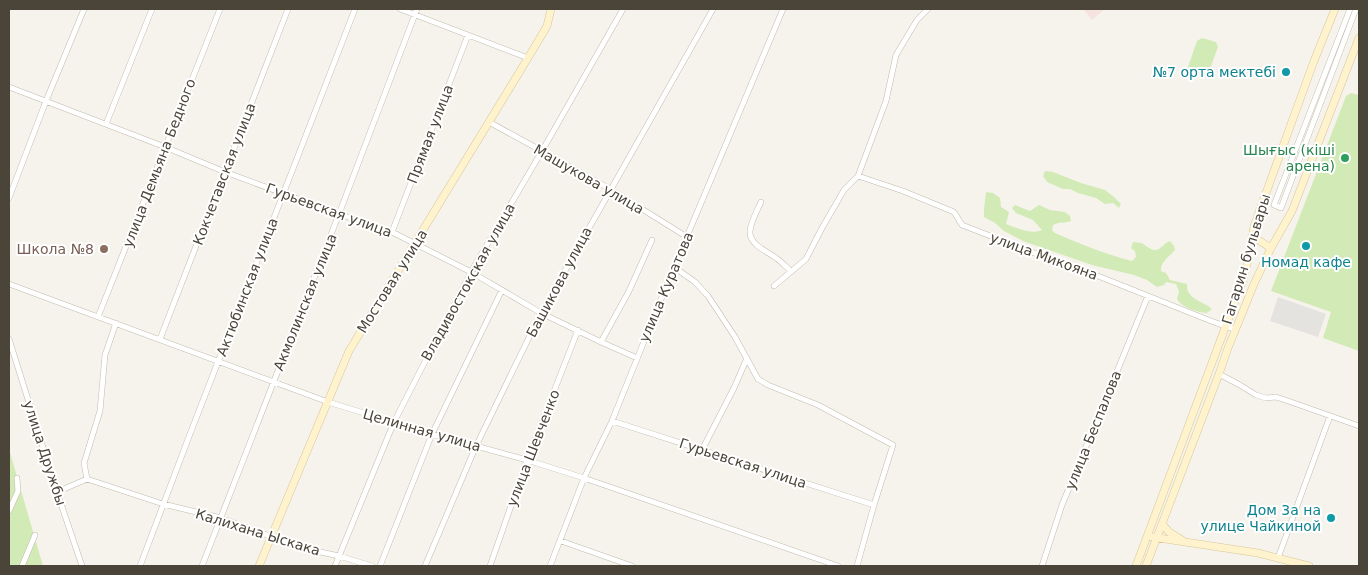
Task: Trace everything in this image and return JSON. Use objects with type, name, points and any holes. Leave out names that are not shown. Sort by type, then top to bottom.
[{"type":"main road","name":"Мостовая улица","points":[[259,566],[349,351],[528,58],[546,26],[551,9]]},
{"type":"main road","name":"Гагарин бульвары","points":[[1136,566],[1227,326],[1243,280],[1254,226],[1335,9]]},
{"type":"main road","name":"Гагарин бульвары","points":[[1146,566],[1228,348],[1254,284],[1271,248],[1292,211],[1359,38]]},
{"type":"main road","points":[[1252,236],[1271,248]]},
{"type":"main road","points":[[1162,524],[1169,532],[1187,542]]},
{"type":"main road","points":[[1148,536],[1258,553],[1309,566]]},
{"type":"street","points":[[9,198],[84,9]]},
{"type":"street","points":[[106,124],[152,9]]},
{"type":"street","name":"улица Демьяна Бедного","points":[[98,318],[220,9]]},
{"type":"street","name":"Кокчетавская улица","points":[[160,339],[288,9]]},
{"type":"street","name":"Актюбинская улица","points":[[140,566],[355,9]]},
{"type":"street","points":[[400,9],[416,12],[468,35],[528,58]]},
{"type":"street","name":"Владивостокская улица","points":[[335,566],[394,422],[471,272],[623,9]]},
{"type":"street","name":"Башикова улица","points":[[425,566],[476,446],[541,312],[713,9]]},
{"type":"street","name":"улица Куратова","points":[[550,566],[584,478],[612,421],[674,267],[783,9]]},
{"type":"street","points":[[774,286],[806,259],[844,190],[858,176],[886,101],[896,55],[917,20],[928,9]]},
{"type":"street","points":[[1350,9],[1274,205],[1281,208],[1356,9]]},
{"type":"street","name":"Акмолинская улица","points":[[202,566],[416,12]]},
{"type":"street","name":"Прямая улица","points":[[392,232],[468,35]]},
{"type":"street","name":"Гурьевская улица","points":[[9,87],[283,194],[392,232],[471,272],[541,312],[637,358]]},
{"type":"street","name":"Машукова улица","points":[[489,122],[542,150],[687,238]]},
{"type":"street","points":[[1301,133],[1308,135]]},
{"type":"street","name":"улица Микояна","points":[[858,176],[903,191],[954,212],[962,225],[1236,330]]},
{"type":"street","points":[[761,202],[750,233],[753,242],[778,259],[791,271]]},
{"type":"street","points":[[601,342],[629,291],[652,240]]},
{"type":"street","points":[[674,267],[695,282],[708,296],[724,319],[758,379],[818,405],[893,445],[857,566]]},
{"type":"street","name":"Целинная улица","points":[[9,284],[328,402],[584,478],[838,566]]},
{"type":"street","points":[[380,566],[432,434],[502,290]]},
{"type":"street","name":"улица Беспалова","points":[[1042,566],[1062,505],[1148,296]]},
{"type":"street","points":[[57,492],[88,479],[84,463],[100,411],[105,355],[116,323]]},
{"type":"street","name":"улица Шевченко","points":[[490,566],[527,460],[578,330]]},
{"type":"street","name":"улица Дружбы","points":[[9,339],[82,566]]},
{"type":"street","points":[[702,450],[734,388],[747,358]]},
{"type":"street","points":[[1219,374],[1256,395],[1266,398],[1276,397],[1359,426]]},
{"type":"street","points":[[1278,558],[1330,416]]},
{"type":"street","name":"Гурьевская улица","points":[[612,421],[874,505]]},
{"type":"street","points":[[9,511],[18,491],[17,478]]},
{"type":"street","name":"Калихана Ыскака","points":[[88,479],[163,504],[221,518],[302,548],[372,566]]},
{"type":"street","points":[[22,566],[35,535]]},
{"type":"street","points":[[561,541],[632,566]]},
{"type":"shaded area","points":[[1083,9],[1105,9],[1092,20]]},
{"type":"shaded area","points":[[1278,297],[1326,314],[1318,337],[1270,321]]},
{"type":"green space","points":[[1202,38],[1216,42],[1218,47],[1208,74],[1203,76],[1190,72],[1188,67],[1197,41]]},
{"type":"green space","points":[[1351,93],[1359,95],[1359,351],[1323,338],[1331,312],[1271,291],[1346,96]]},
{"type":"green space","points":[[1045,171],[1105,190],[1121,204],[1119,208],[1113,203],[1105,204],[1096,198],[1070,189],[1063,189],[1047,182],[1043,176]]},
{"type":"green space","points":[[986,192],[993,193],[1000,198],[1001,207],[1009,212],[1006,224],[1033,232],[1042,230],[1033,220],[1016,213],[1012,208],[1015,205],[1030,211],[1039,205],[1050,210],[1065,212],[1070,216],[1071,221],[1053,225],[1052,230],[1055,233],[1132,261],[1136,257],[1135,251],[1131,248],[1133,242],[1141,243],[1154,250],[1170,241],[1175,250],[1163,262],[1161,271],[1166,273],[1170,280],[1187,284],[1191,296],[1212,309],[1207,313],[1182,305],[1177,299],[1179,292],[1176,284],[1166,282],[1164,285],[1157,287],[1147,280],[1134,275],[1092,265],[1023,241],[984,217]]},
{"type":"green space","points":[[9,449],[43,566],[9,566]]},
{"type":"place","name":"№7 орта мектебі","points":[[1286,72]]},
{"type":"place","name":"Шығыс (кіші арена)","points":[[1345,158]]},
{"type":"place","name":"Номад кафе","points":[[1306,246]]},
{"type":"place","name":"Школа №8","points":[[104,249]]},
{"type":"place","name":"Дом 3а на улице Чайкиной","points":[[1331,518]]}]
